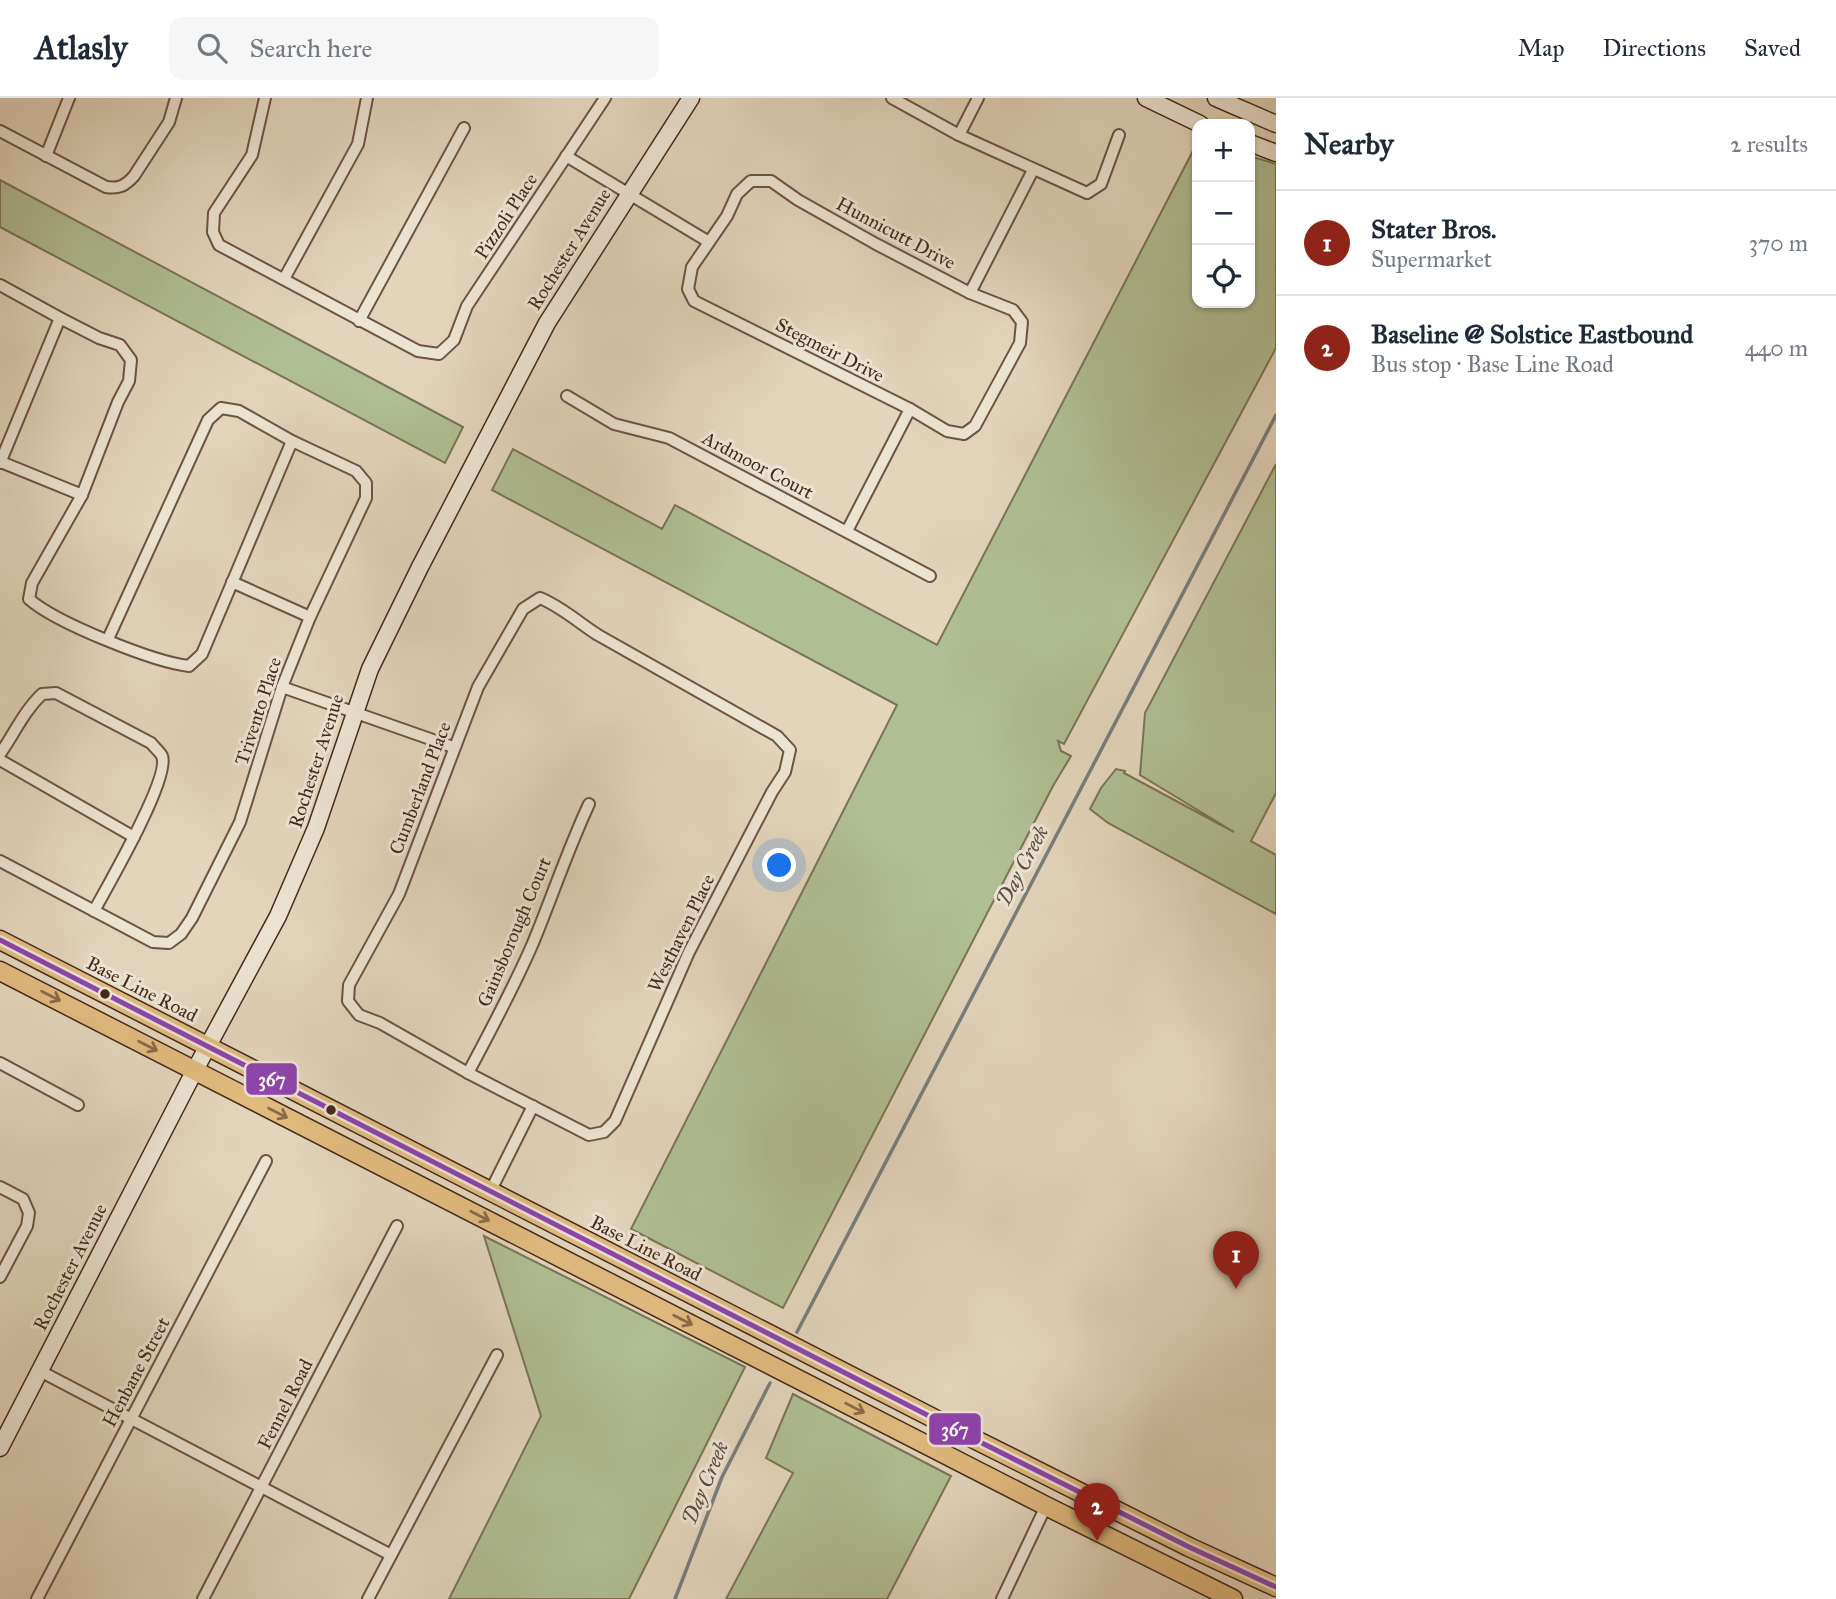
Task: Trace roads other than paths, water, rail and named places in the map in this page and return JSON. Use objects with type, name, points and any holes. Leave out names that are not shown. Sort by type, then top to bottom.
[{"type":"main road","name":"Rochester Avenue","points":[[0,1448],[195,1070],[278,916],[304,860],[354,711],[394,618],[547,323],[691,98]]},
{"type":"main road","points":[[1146,98],[1192,120]]},
{"type":"main road","points":[[1216,98],[1276,124]]},
{"type":"main road","points":[[1255,145],[1276,153]]},
{"type":"main road","name":"Base Line Road","points":[[0,940],[972,1438],[1189,1547],[1276,1587]]},
{"type":"main road","points":[[0,971],[1233,1599]]},
{"type":"street","points":[[46,156],[69,98]]},
{"type":"street","points":[[0,131],[106,187],[117,189],[127,184],[169,122],[176,98]]},
{"type":"street","points":[[265,98],[252,155],[214,213],[213,232],[219,245],[359,321],[464,128]]},
{"type":"street","points":[[284,279],[358,144],[367,98]]},
{"type":"street","points":[[892,98],[959,135],[1087,193],[1101,184],[1119,135]]},
{"type":"street","points":[[959,135],[978,98]]},
{"type":"street","name":"Pizzoli Place","points":[[359,321],[418,351],[439,354],[454,340],[467,306],[601,99]]},
{"type":"street","points":[[566,156],[709,242]]},
{"type":"street","points":[[970,293],[1033,170]]},
{"type":"street","name":"Hunnicutt Drive","points":[[709,242],[727,216],[737,194],[751,181],[771,181],[798,200],[876,244],[970,293],[1013,310],[1022,322],[1020,343],[975,426],[964,433]]},
{"type":"street","name":"Stegmeir Drive","points":[[709,242],[692,267],[688,289],[694,301],[910,409],[947,431],[964,433]]},
{"type":"street","points":[[0,285],[99,338],[120,345],[131,360],[129,381],[118,402],[82,495],[32,583],[29,599],[39,608],[108,639],[169,663],[190,666],[202,654],[292,441],[239,411],[221,408],[208,420],[108,639]]},
{"type":"street","points":[[60,318],[0,462],[82,495]]},
{"type":"street","name":"Ardmoor Court","points":[[567,396],[614,424],[669,438],[930,576]]},
{"type":"street","points":[[847,531],[910,409]]},
{"type":"street","name":"Trivento Place","points":[[94,911],[153,942],[170,943],[181,934],[192,918],[240,821],[282,687],[310,617],[366,498],[366,483],[356,471],[292,441]]},
{"type":"street","points":[[232,582],[310,617]]},
{"type":"street","name":"Cumberland Place","points":[[468,1073],[380,1023],[359,1015],[348,1001],[349,985],[399,894],[478,687],[523,608],[540,598],[558,605],[573,619],[598,635],[777,736],[790,750]]},
{"type":"street","points":[[282,687],[453,747]]},
{"type":"street","points":[[0,754],[17,730],[28,707],[42,694],[56,693],[151,743],[162,756],[163,769],[134,836],[94,911],[0,861]]},
{"type":"street","name":"Westhaven Place","points":[[533,1106],[589,1135],[604,1132],[615,1121],[689,952],[785,772],[790,750]]},
{"type":"street","points":[[0,760],[134,836]]},
{"type":"street","name":"Gainsborough Court","points":[[468,1073],[513,987],[569,846],[589,804]]},
{"type":"street","points":[[0,1063],[78,1105]]},
{"type":"street","points":[[468,1073],[533,1106],[490,1192]]},
{"type":"street","name":"Henbane Street","points":[[37,1599],[266,1161]]},
{"type":"street","points":[[0,1188],[23,1199],[29,1213],[27,1226],[0,1277]]},
{"type":"street","name":"Fennel Road","points":[[203,1599],[397,1226]]},
{"type":"street","points":[[368,1599],[497,1355]]},
{"type":"street","points":[[40,1371],[391,1555]]},
{"type":"street","points":[[1002,1599],[1046,1506]]},
{"type":"waterway","name":"Day Creek","points":[[797,1332],[1276,415]]},
{"type":"waterway","name":"Day Creek","points":[[675,1599],[722,1477],[770,1383]]},
{"type":"place","name":"Stater Bros.","points":[[1236,1289]]},
{"type":"place","name":"Baseline @ Solstice Eastbound","points":[[1097,1541]]}]
